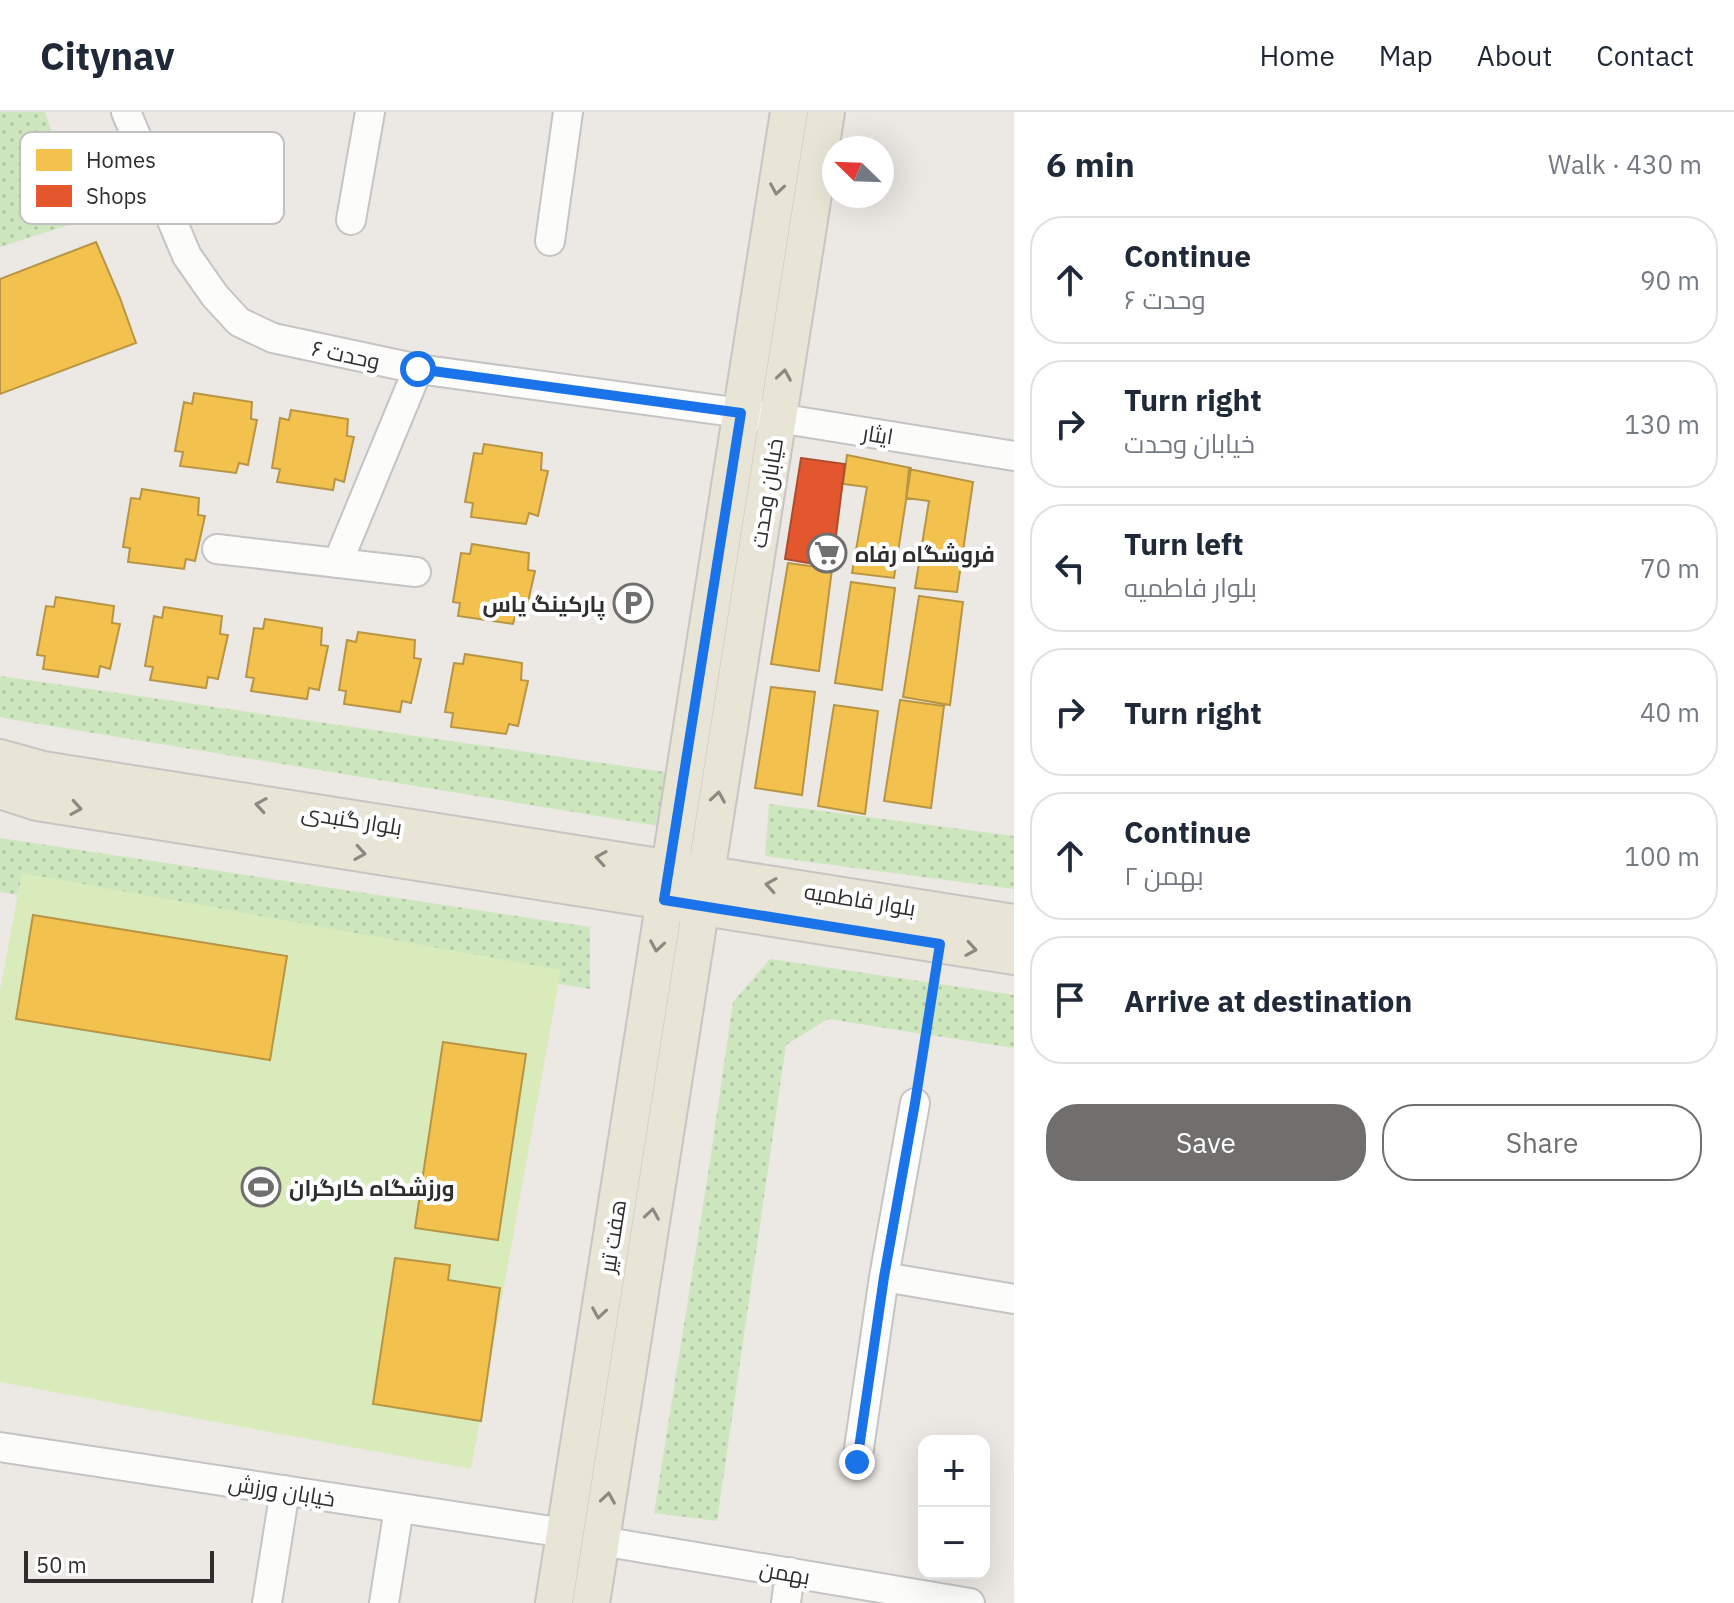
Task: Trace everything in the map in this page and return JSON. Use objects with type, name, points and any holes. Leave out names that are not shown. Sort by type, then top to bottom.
[{"type":"main road","name":"خیابان وحدت","points":[[667,885],[789,112]]},
{"type":"main road","name":"خیابان وحدت","points":[[703,890],[826,112]]},
{"type":"main road","name":"بلوار گنبدی","points":[[0,758],[43,770],[667,885]]},
{"type":"main road","name":"بلوار گنبدی","points":[[0,790],[37,802],[703,890]]},
{"type":"main road","name":"هفت تیر","points":[[554,1603],[667,885]]},
{"type":"main road","name":"هفت تیر","points":[[591,1603],[703,890]]},
{"type":"main road","name":"بلوار فاطمیه","points":[[703,890],[1014,923]]},
{"type":"main road","name":"بلوار فاطمیه","points":[[703,890],[940,944],[1014,956]]},
{"type":"street","name":"وحدت ۶","points":[[126,112],[134,132]]},
{"type":"street","points":[[351,220],[370,112]]},
{"type":"street","points":[[550,241],[568,112]]},
{"type":"street","name":"وحدت ۶","points":[[173,224],[187,256],[215,296],[239,322],[273,338],[418,369],[741,413]]},
{"type":"street","points":[[338,562],[418,369]]},
{"type":"street","name":"ایثار","points":[[741,413],[1014,456]]},
{"type":"street","points":[[217,549],[416,572]]},
{"type":"street","points":[[857,1462],[884,1277],[915,1103]]},
{"type":"street","points":[[884,1277],[1014,1299]]},
{"type":"street","name":"خیابان ورزش","points":[[0,1447],[565,1533]]},
{"type":"street","points":[[267,1603],[285,1490]]},
{"type":"street","points":[[384,1603],[399,1508]]},
{"type":"street","name":"بهمن","points":[[601,1541],[970,1603]]},
{"type":"street","points":[[786,1603],[790,1572]]},
{"type":"path","points":[[915,1103],[940,944]]},
{"type":"green space","points":[[0,112],[45,112],[52,132],[20,132],[20,224],[72,224],[0,247]]},
{"type":"green space","points":[[0,676],[665,772],[659,826],[0,717]]},
{"type":"green space","points":[[769,804],[1014,836],[1014,889],[765,856]]},
{"type":"green space","points":[[0,838],[590,927],[590,989],[0,892]]},
{"type":"green space","name":"ورزشگاه کارگران","points":[[22,873],[561,970],[471,1469],[0,1382],[0,991]]},
{"type":"green space","points":[[770,959],[1014,995],[1014,1048],[828,1019],[786,1045],[717,1521],[654,1513],[733,1002]]},
{"type":"building: Homes","points":[[96,242],[136,343],[0,394],[0,279]]},
{"type":"building: Homes","points":[[194,393],[252,402],[251,419],[257,420],[248,465],[239,463],[236,473],[180,466],[183,452],[175,451],[184,402],[192,404]]},
{"type":"building: Homes","points":[[291,410],[348,419],[347,436],[354,437],[344,482],[335,479],[333,490],[277,482],[280,469],[272,468],[280,418],[289,420]]},
{"type":"building: Homes","points":[[484,444],[542,453],[541,470],[548,471],[538,516],[529,513],[526,524],[471,517],[473,503],[465,502],[474,453],[482,454]]},
{"type":"building: Homes","points":[[847,455],[911,468],[894,578],[852,573],[867,487],[843,484]]},
{"type":"building: Homes","points":[[909,469],[973,482],[957,592],[915,588],[929,501],[906,498]]},
{"type":"building: Homes","points":[[142,489],[199,498],[198,515],[205,516],[195,561],[186,559],[184,569],[128,562],[130,548],[123,547],[131,498],[140,499]]},
{"type":"building: Homes","points":[[472,544],[529,553],[528,570],[535,571],[525,615],[516,613],[513,624],[458,616],[460,603],[453,602],[461,553],[470,554]]},
{"type":"building: Homes","points":[[788,563],[832,569],[819,671],[771,664]]},
{"type":"building: Homes","points":[[851,582],[895,588],[882,690],[835,683]]},
{"type":"building: Homes","points":[[919,596],[963,602],[950,705],[903,697]]},
{"type":"building: Homes","points":[[56,597],[114,606],[112,623],[120,624],[110,669],[100,666],[98,677],[43,669],[45,656],[37,655],[46,606],[54,607]]},
{"type":"building: Homes","points":[[164,607],[222,616],[220,634],[228,635],[218,679],[208,677],[206,688],[150,680],[153,667],[145,666],[154,616],[162,618]]},
{"type":"building: Homes","points":[[265,619],[322,628],[321,645],[328,646],[319,690],[309,688],[307,699],[251,691],[254,678],[246,677],[254,628],[263,629]]},
{"type":"building: Homes","points":[[358,632],[415,640],[414,658],[421,659],[411,703],[402,701],[400,712],[344,704],[346,691],[339,690],[347,640],[356,642]]},
{"type":"building: Homes","points":[[465,654],[522,663],[521,680],[528,681],[518,726],[509,724],[506,734],[451,727],[453,713],[445,712],[454,663],[463,664]]},
{"type":"building: Homes","points":[[771,687],[815,692],[802,795],[755,788]]},
{"type":"building: Homes","points":[[900,700],[944,706],[931,808],[884,801]]},
{"type":"building: Homes","points":[[834,705],[878,711],[865,814],[818,806]]},
{"type":"building: Homes","points":[[33,915],[287,956],[270,1060],[16,1019]]},
{"type":"building: Homes","points":[[443,1042],[526,1054],[498,1240],[415,1228]]},
{"type":"building: Homes","points":[[395,1258],[450,1265],[448,1280],[500,1288],[481,1421],[373,1404]]},
{"type":"building: Shops","points":[[801,458],[845,464],[832,567],[785,559]]},
{"type":"place","name":"فروشگاه رفاه","points":[[827,553]]},
{"type":"place","name":"پارکینگ یاس","points":[[633,603]]},
{"type":"place","name":"ورزشگاه کارگران","points":[[261,1187]]},
{"type":"route","points":[[418,369],[741,413],[664,900],[940,944],[884,1277],[857,1462]]}]
